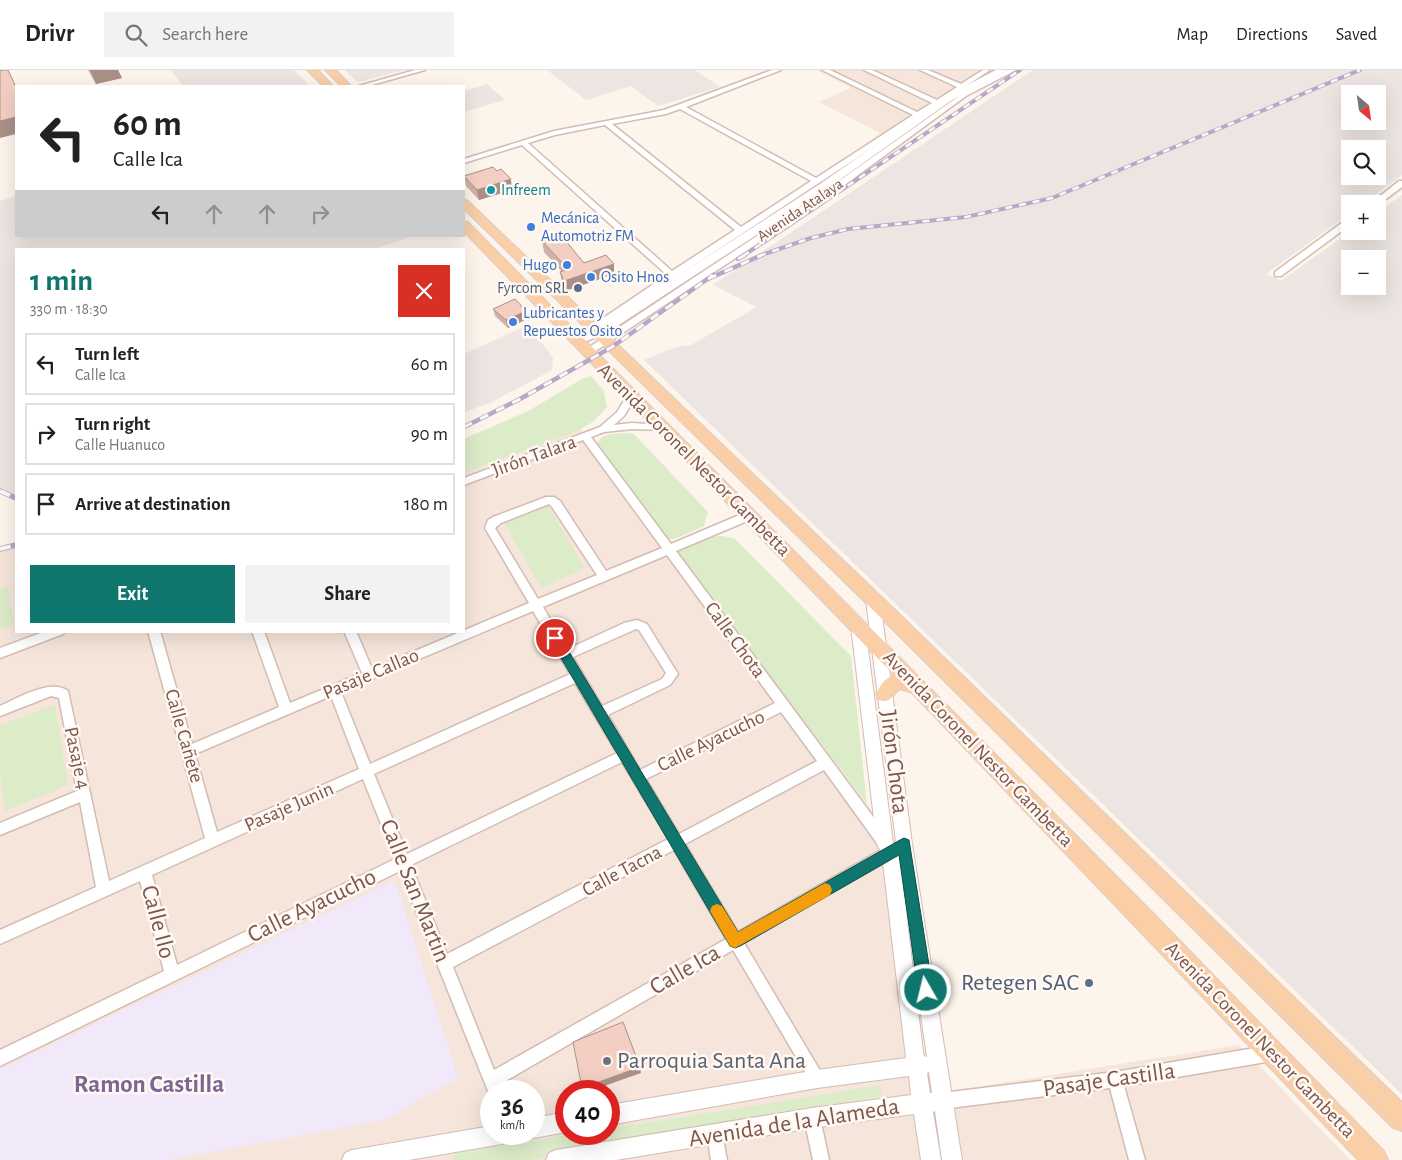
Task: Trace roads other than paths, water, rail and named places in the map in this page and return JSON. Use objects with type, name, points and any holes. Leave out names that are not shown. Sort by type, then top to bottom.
[{"type":"main road","points":[[312,70],[327,85]]},
{"type":"main road","points":[[330,70],[345,85]]},
{"type":"main road","name":"Avenida Atalaya","points":[[583,347],[599,334],[824,186],[949,98],[1003,70]]},
{"type":"main road","name":"Avenida Coronel Nestor Gambetta","points":[[465,205],[873,600],[1402,1119]]},
{"type":"main road","name":"Avenida Coronel Nestor Gambetta","points":[[465,226],[748,516],[879,647],[1274,1053],[1375,1160]]},
{"type":"main road","points":[[885,694],[891,684],[896,681],[916,686]]},
{"type":"street","points":[[366,85],[422,70]]},
{"type":"street","points":[[465,161],[554,133],[682,107],[778,70]]},
{"type":"street","points":[[825,70],[917,114]]},
{"type":"street","points":[[867,70],[936,102]]},
{"type":"street","points":[[876,74],[886,70]]},
{"type":"street","points":[[923,70],[960,86]]},
{"type":"street","name":"Avenida Atalaya","points":[[599,334],[672,275],[987,70]]},
{"type":"street","name":"Avenida Atalaya","points":[[599,334],[832,190],[964,95],[1013,70]]},
{"type":"street","points":[[682,107],[816,181]]},
{"type":"street","points":[[606,123],[740,230]]},
{"type":"street","points":[[522,142],[672,275]]},
{"type":"street","points":[[1386,195],[1402,183]]},
{"type":"street","points":[[1278,274],[1341,228]]},
{"type":"street","name":"Jirón Talara","points":[[465,482],[603,429],[621,414],[630,396]]},
{"type":"street","name":"Jirón Talara","points":[[603,429],[632,426],[662,428]]},
{"type":"street","name":"Calle Chota","points":[[586,437],[826,763],[893,847]]},
{"type":"street","points":[[604,576],[556,504],[550,500],[492,523],[490,528],[817,1079]]},
{"type":"street","name":"Pasaje Callao","points":[[465,630],[536,605],[748,516]]},
{"type":"street","name":"Jirón Chota","points":[[873,600],[885,694],[893,847],[917,1066],[931,1160]]},
{"type":"street","points":[[565,654],[628,626],[637,624],[643,627],[669,667],[672,674],[666,682],[600,713]]},
{"type":"street","name":"Jirón Chota","points":[[858,626],[893,847],[936,1063],[952,1160]]},
{"type":"street","points":[[0,653],[54,633]]},
{"type":"street","name":"Calle Cañete","points":[[155,633],[213,841]]},
{"type":"street","points":[[259,633],[286,709]]},
{"type":"street","points":[[351,633],[369,675]]},
{"type":"street","name":"Pasaje Callao","points":[[188,751],[369,675],[447,636]]},
{"type":"street","name":"Pasaje Junin","points":[[0,937],[578,676]]},
{"type":"street","name":"Pasaje 4","points":[[0,710],[50,691],[59,690],[64,695],[104,890]]},
{"type":"street","name":"Calle San Martin","points":[[334,690],[491,1080]]},
{"type":"street","name":"Calle Ayacucho","points":[[638,777],[783,705]]},
{"type":"street","name":"Calle Ayacucho","points":[[0,1058],[624,755]]},
{"type":"street","name":"Calle Tacna","points":[[444,964],[826,763]]},
{"type":"street","points":[[0,829],[85,794]]},
{"type":"street","name":"Calle Ica","points":[[503,1080],[893,847]]},
{"type":"street","name":"Calle Ilo","points":[[144,872],[172,974]]},
{"type":"street","name":"Pasaje Castilla","points":[[942,1101],[1115,1080],[1274,1053]]},
{"type":"street","name":"Avenida de la Alameda","points":[[620,1113],[817,1079],[936,1063]]},
{"type":"street","points":[[1115,1080],[1137,1160]]},
{"type":"street","name":"Avenida de la Alameda","points":[[556,1160],[812,1118],[942,1101]]},
{"type":"street","points":[[812,1118],[821,1160]]},
{"type":"street","points":[[715,1134],[719,1160]]},
{"type":"street","points":[[352,1160],[432,1153],[480,1140]]},
{"type":"railway","points":[[743,256],[1020,70]]},
{"type":"railway","points":[[759,256],[811,238],[848,229],[966,217],[1052,198],[1360,70]]},
{"type":"railway","points":[[738,259],[745,255]]},
{"type":"railway","points":[[708,279],[762,255]]},
{"type":"railway","points":[[465,426],[520,399],[612,347],[713,275]]},
{"type":"railway","points":[[0,491],[15,498]]},
{"type":"railway","points":[[0,549],[15,545]]},
{"type":"place","name":"Infreem","points":[[491,190]]},
{"type":"place","name":"Mecánica Automotriz FM","points":[[531,227]]},
{"type":"place","name":"Hugo","points":[[567,265]]},
{"type":"place","name":"Osito Hnos","points":[[591,277]]},
{"type":"place","name":"Fyrcom SRL","points":[[578,288]]},
{"type":"place","name":"Lubricantes y Repuestos Osito","points":[[513,322]]},
{"type":"place","name":"Retegen SAC","points":[[1089,983]]},
{"type":"place","name":"Parroquia Santa Ana","points":[[607,1061]]},
{"type":"district","name":"Ramon Castilla","points":[[149,1084]]}]
